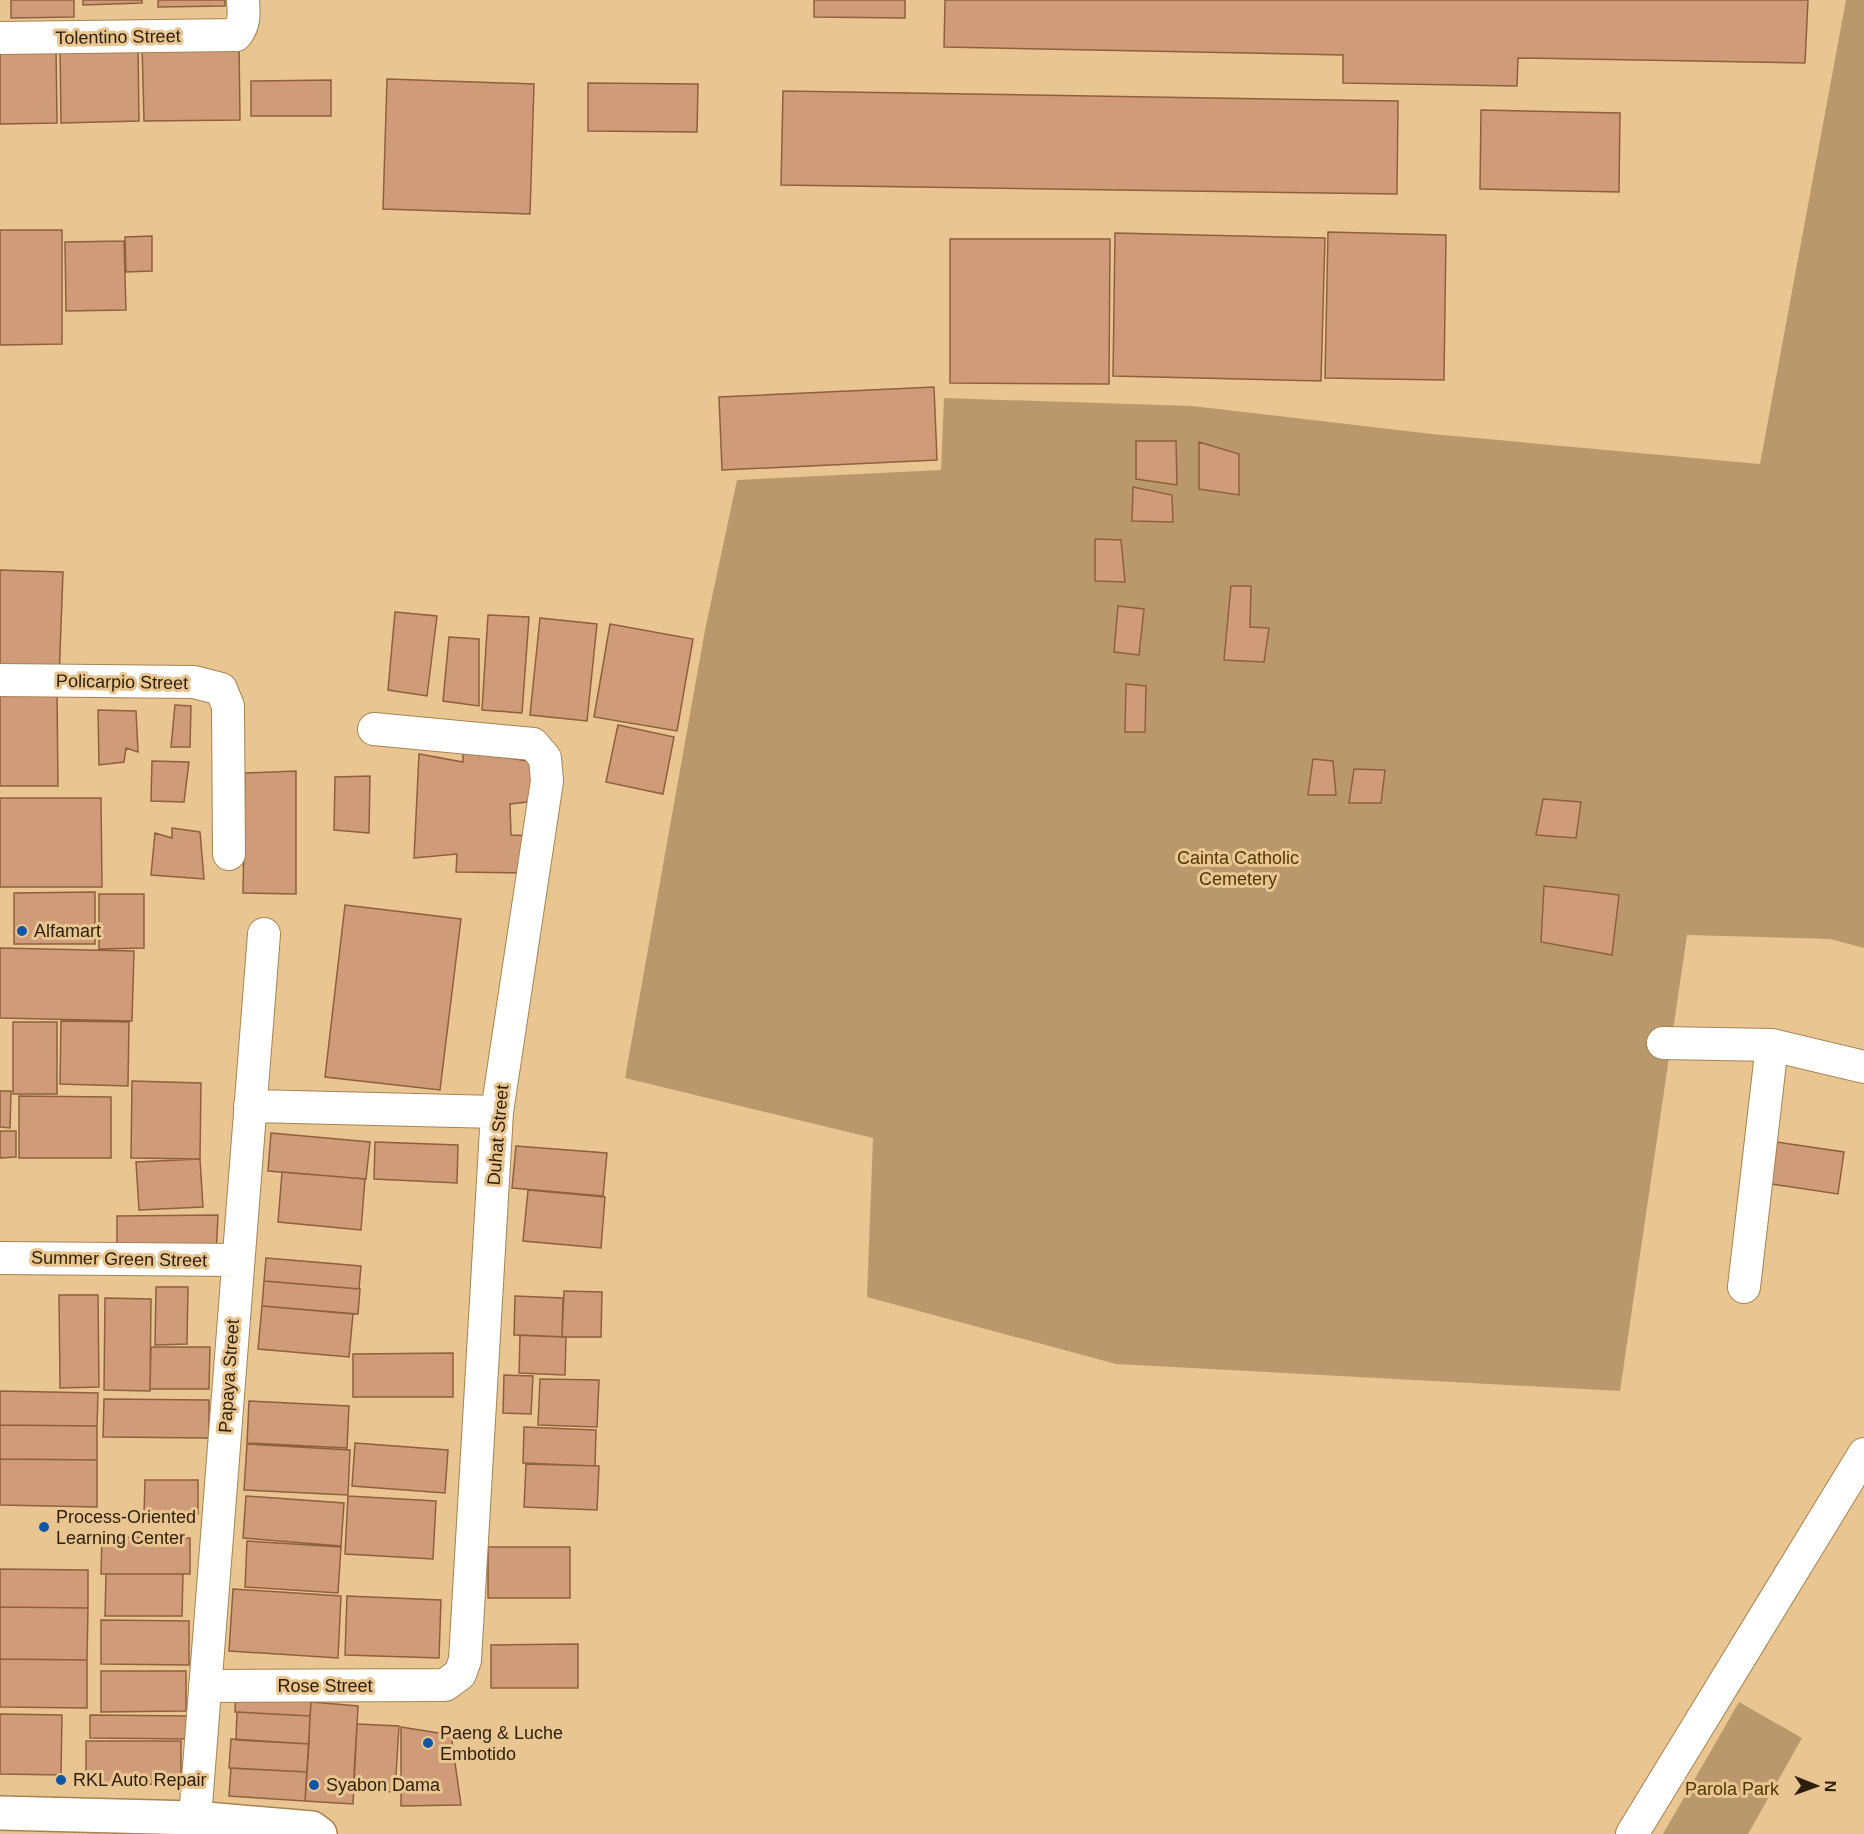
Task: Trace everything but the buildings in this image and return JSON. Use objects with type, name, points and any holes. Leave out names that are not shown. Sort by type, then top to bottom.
[{"type":"street","name":"Tolentino Street","points":[[0,38],[236,35],[244,20],[243,0]]},
{"type":"street","name":"Policarpio Street","points":[[0,680],[194,682],[221,689],[228,706],[230,854]]},
{"type":"street","name":"Duhat Street","points":[[374,729],[533,744],[545,758],[547,781],[497,1112],[465,1660],[460,1674],[445,1685]]},
{"type":"street","name":"Papaya Street","points":[[195,1818],[264,934]]},
{"type":"street","points":[[1663,1043],[1772,1045],[1864,1066]]},
{"type":"street","points":[[1744,1287],[1772,1045]]},
{"type":"street","points":[[250,1106],[497,1112]]},
{"type":"street","name":"Summer Green Street","points":[[0,1258],[238,1260]]},
{"type":"street","points":[[1632,1834],[1864,1454]]},
{"type":"street","name":"Rose Street","points":[[205,1686],[445,1685]]},
{"type":"street","points":[[0,1813],[195,1818],[312,1828],[320,1834]]},
{"type":"green space","name":"Cainta Catholic Cemetery","points":[[1846,0],[1864,0],[1864,948],[1830,939],[1687,935],[1620,1391],[1116,1364],[867,1297],[873,1138],[625,1078],[705,630],[737,480],[941,470],[944,398],[1192,406],[1432,434],[1760,464]]},
{"type":"green space","name":"Parola Park","points":[[1739,1702],[1802,1738],[1748,1834],[1663,1834]]},
{"type":"place","name":"Alfamart","points":[[22,931]]},
{"type":"place","name":"Process-Oriented Learning Center","points":[[44,1527]]},
{"type":"place","name":"Paeng & Luche Embotido","points":[[428,1743]]},
{"type":"place","name":"RKL Auto Repair","points":[[61,1780]]},
{"type":"place","name":"Syabon Dama","points":[[314,1785]]}]
